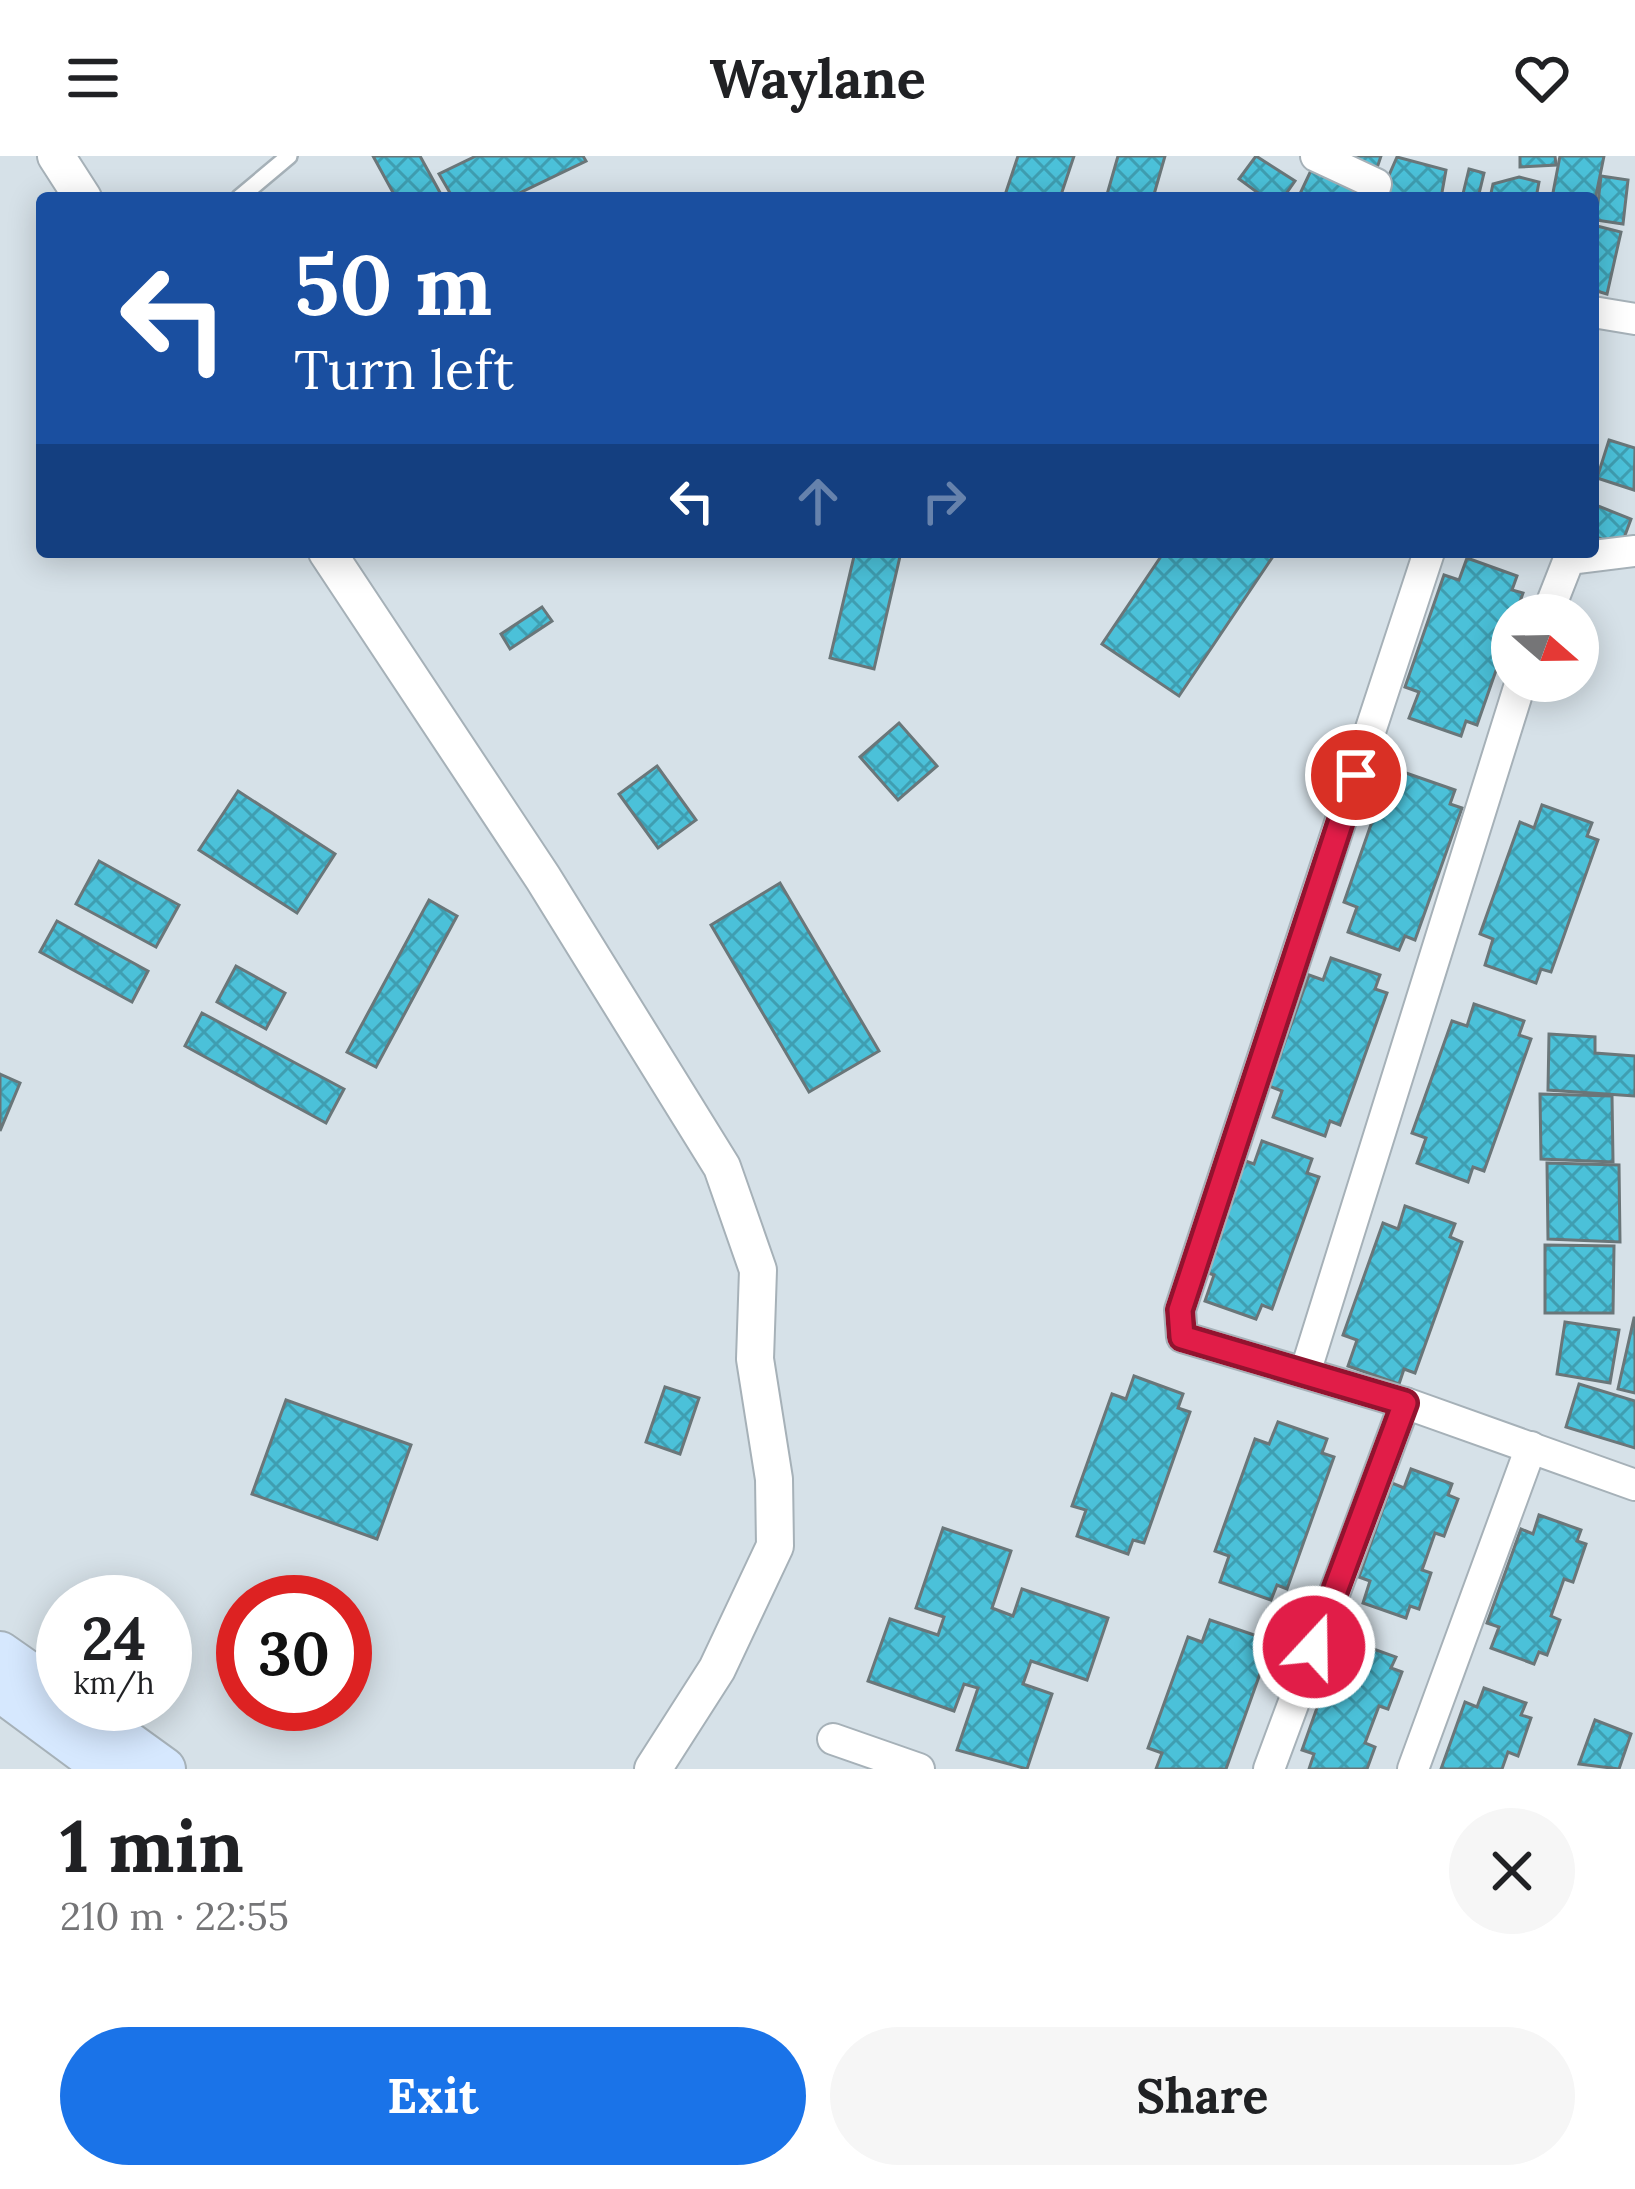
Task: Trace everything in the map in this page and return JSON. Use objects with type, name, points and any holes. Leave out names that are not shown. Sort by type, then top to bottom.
[{"type":"main road","points":[[0,1653],[36,1678]]},
{"type":"main road","points":[[0,1690],[107,1769]]},
{"type":"main road","points":[[111,1731],[164,1769]]},
{"type":"street","points":[[56,156],[79,192]]},
{"type":"street","points":[[1316,156],[1376,184],[1374,192]]},
{"type":"street","points":[[1599,313],[1635,319]]},
{"type":"street","points":[[1599,555],[1635,551]]},
{"type":"street","points":[[331,558],[543,878],[722,1167],[758,1270],[755,1359],[774,1479],[775,1546],[717,1670],[653,1769]]},
{"type":"street","points":[[1427,558],[1180,1310],[1182,1337],[1405,1403],[1635,1485]]},
{"type":"street","points":[[1555,594],[1569,559],[1577,558]]},
{"type":"street","points":[[1305,1373],[1514,702]]},
{"type":"street","points":[[1269,1769],[1405,1403]]},
{"type":"street","points":[[1413,1769],[1531,1447]]},
{"type":"street","points":[[833,1739],[919,1769]]},
{"type":"lane","points":[[246,192],[289,156]]},
{"type":"building","points":[[373,156],[420,156],[440,192],[393,192]]},
{"type":"building","points":[[476,156],[583,156],[586,161],[521,192],[450,192],[439,174]]},
{"type":"building","points":[[1018,156],[1074,156],[1062,192],[1006,192]]},
{"type":"building","points":[[1118,156],[1165,156],[1155,192],[1108,192]]},
{"type":"building","points":[[1256,156],[1295,181],[1287,192],[1257,192],[1239,179]]},
{"type":"building","points":[[1333,156],[1381,156],[1375,174]]},
{"type":"building","points":[[1520,156],[1555,156],[1556,165],[1520,167]]},
{"type":"building","points":[[1560,156],[1604,156],[1597,192],[1553,192]]},
{"type":"building","points":[[1397,157],[1446,170],[1442,192],[1382,192]]},
{"type":"building","points":[[1314,164],[1367,189],[1366,192],[1301,192]]},
{"type":"building","points":[[1469,169],[1484,173],[1479,192],[1463,192]]},
{"type":"building","points":[[1601,176],[1628,180],[1623,224],[1599,220]]},
{"type":"building","points":[[1519,177],[1539,182],[1537,192],[1491,192],[1493,184]]},
{"type":"building","points":[[1599,226],[1621,232],[1607,294],[1599,292]]},
{"type":"building","points":[[1609,440],[1635,448],[1634,490],[1599,479]]},
{"type":"building","points":[[1599,506],[1631,519],[1621,546],[1599,538]]},
{"type":"building","points":[[854,558],[900,558],[874,669],[830,658]]},
{"type":"building","points":[[1160,558],[1272,558],[1179,696],[1102,644]]},
{"type":"building","points":[[1467,558],[1517,576],[1512,590],[1523,593],[1491,594],[1491,685],[1477,725],[1466,721],[1461,736],[1409,718],[1419,692],[1405,687],[1444,575],[1459,580]]},
{"type":"building","points":[[542,607],[552,621],[510,649],[501,634]]},
{"type":"building","points":[[899,723],[937,766],[898,800],[860,757]]},
{"type":"building","points":[[657,766],[696,820],[658,848],[619,794]]},
{"type":"building","points":[[1406,773],[1455,790],[1450,804],[1462,808],[1415,940],[1405,936],[1399,950],[1348,932],[1357,907],[1344,902],[1383,790],[1398,795]]},
{"type":"building","points":[[238,791],[335,854],[297,913],[199,850]]},
{"type":"building","points":[[1542,805],[1592,823],[1587,836],[1598,840],[1551,972],[1541,969],[1536,983],[1485,965],[1493,939],[1480,934],[1520,822],[1534,828]]},
{"type":"building","points":[[99,861],[179,905],[156,947],[76,904]]},
{"type":"building","points":[[780,883],[879,1051],[809,1092],[711,925]]},
{"type":"building","points":[[429,900],[457,916],[376,1067],[347,1052]]},
{"type":"building","points":[[57,921],[148,971],[132,1002],[40,952]]},
{"type":"building","points":[[1331,958],[1380,975],[1375,989],[1387,993],[1340,1125],[1330,1121],[1325,1136],[1273,1117],[1282,1091],[1269,1086],[1309,975],[1323,980]]},
{"type":"building","points":[[236,966],[285,993],[266,1029],[217,1002]]},
{"type":"building","points":[[1474,1004],[1524,1021],[1519,1035],[1531,1039],[1484,1171],[1473,1167],[1468,1182],[1417,1163],[1426,1138],[1412,1133],[1452,1021],[1467,1026]]},
{"type":"building","points":[[202,1013],[344,1089],[326,1123],[185,1046]]},
{"type":"building","points":[[1549,1034],[1595,1037],[1595,1053],[1635,1056],[1635,1096],[1548,1090]]},
{"type":"building","points":[[0,1074],[20,1083],[0,1131]]},
{"type":"building","points":[[1540,1094],[1612,1096],[1613,1162],[1541,1159]]},
{"type":"building","points":[[1262,1141],[1312,1159],[1307,1173],[1319,1177],[1272,1309],[1262,1305],[1256,1319],[1205,1301],[1214,1275],[1200,1270],[1240,1159],[1254,1164]]},
{"type":"building","points":[[1547,1163],[1619,1165],[1620,1242],[1548,1239]]},
{"type":"building","points":[[1405,1206],[1455,1224],[1450,1237],[1462,1242],[1415,1373],[1404,1369],[1399,1384],[1348,1366],[1357,1340],[1343,1335],[1383,1223],[1398,1229]]},
{"type":"building","points":[[1545,1245],[1614,1246],[1613,1313],[1545,1313]]},
{"type":"building","points":[[1635,1318],[1635,1393],[1618,1389]]},
{"type":"building","points":[[1565,1322],[1619,1330],[1610,1383],[1557,1374]]},
{"type":"building","points":[[1134,1376],[1183,1394],[1178,1408],[1190,1412],[1144,1543],[1133,1540],[1128,1554],[1077,1536],[1086,1510],[1072,1506],[1112,1394],[1126,1399]]},
{"type":"building","points":[[1579,1384],[1635,1401],[1635,1448],[1566,1427]]},
{"type":"building","points":[[665,1387],[699,1398],[680,1454],[646,1442]]},
{"type":"building","points":[[286,1400],[411,1445],[377,1539],[252,1494]]},
{"type":"building","points":[[1278,1422],[1327,1439],[1322,1453],[1334,1457],[1287,1589],[1277,1585],[1271,1600],[1220,1582],[1229,1556],[1215,1551],[1255,1439],[1269,1444]]},
{"type":"building","points":[[1411,1469],[1452,1484],[1448,1495],[1458,1499],[1444,1536],[1435,1533],[1422,1570],[1431,1573],[1419,1609],[1410,1606],[1406,1618],[1363,1603],[1370,1581],[1359,1577],[1392,1483],[1404,1488]]},
{"type":"building","points":[[1539,1515],[1581,1530],[1577,1541],[1586,1544],[1573,1582],[1564,1579],[1551,1616],[1560,1620],[1547,1655],[1539,1652],[1534,1664],[1491,1648],[1499,1627],[1487,1623],[1521,1529],[1533,1534]]},
{"type":"building","points":[[943,1528],[1011,1551],[992,1608],[1013,1616],[1022,1589],[1108,1618],[1087,1680],[1031,1661],[1023,1684],[1052,1694],[1027,1769],[957,1750],[978,1688],[964,1684],[954,1711],[868,1681],[890,1619],[938,1635],[944,1617],[916,1608]]},
{"type":"building","points":[[1210,1620],[1260,1637],[1255,1651],[1267,1654],[1226,1769],[1156,1769],[1162,1753],[1148,1748],[1188,1637],[1202,1642]]},
{"type":"building","points":[[1354,1642],[1396,1657],[1391,1668],[1402,1672],[1388,1709],[1379,1706],[1365,1743],[1375,1747],[1367,1769],[1309,1769],[1314,1754],[1302,1750],[1335,1657],[1348,1661]]},
{"type":"building","points":[[1484,1688],[1526,1703],[1521,1715],[1531,1718],[1518,1756],[1508,1752],[1502,1769],[1441,1769],[1465,1702],[1477,1707]]},
{"type":"building","points":[[1595,1720],[1631,1734],[1619,1769],[1579,1764]]},
{"type":"route","points":[[1314,1647],[1405,1403],[1182,1337],[1180,1310],[1356,775]]}]
